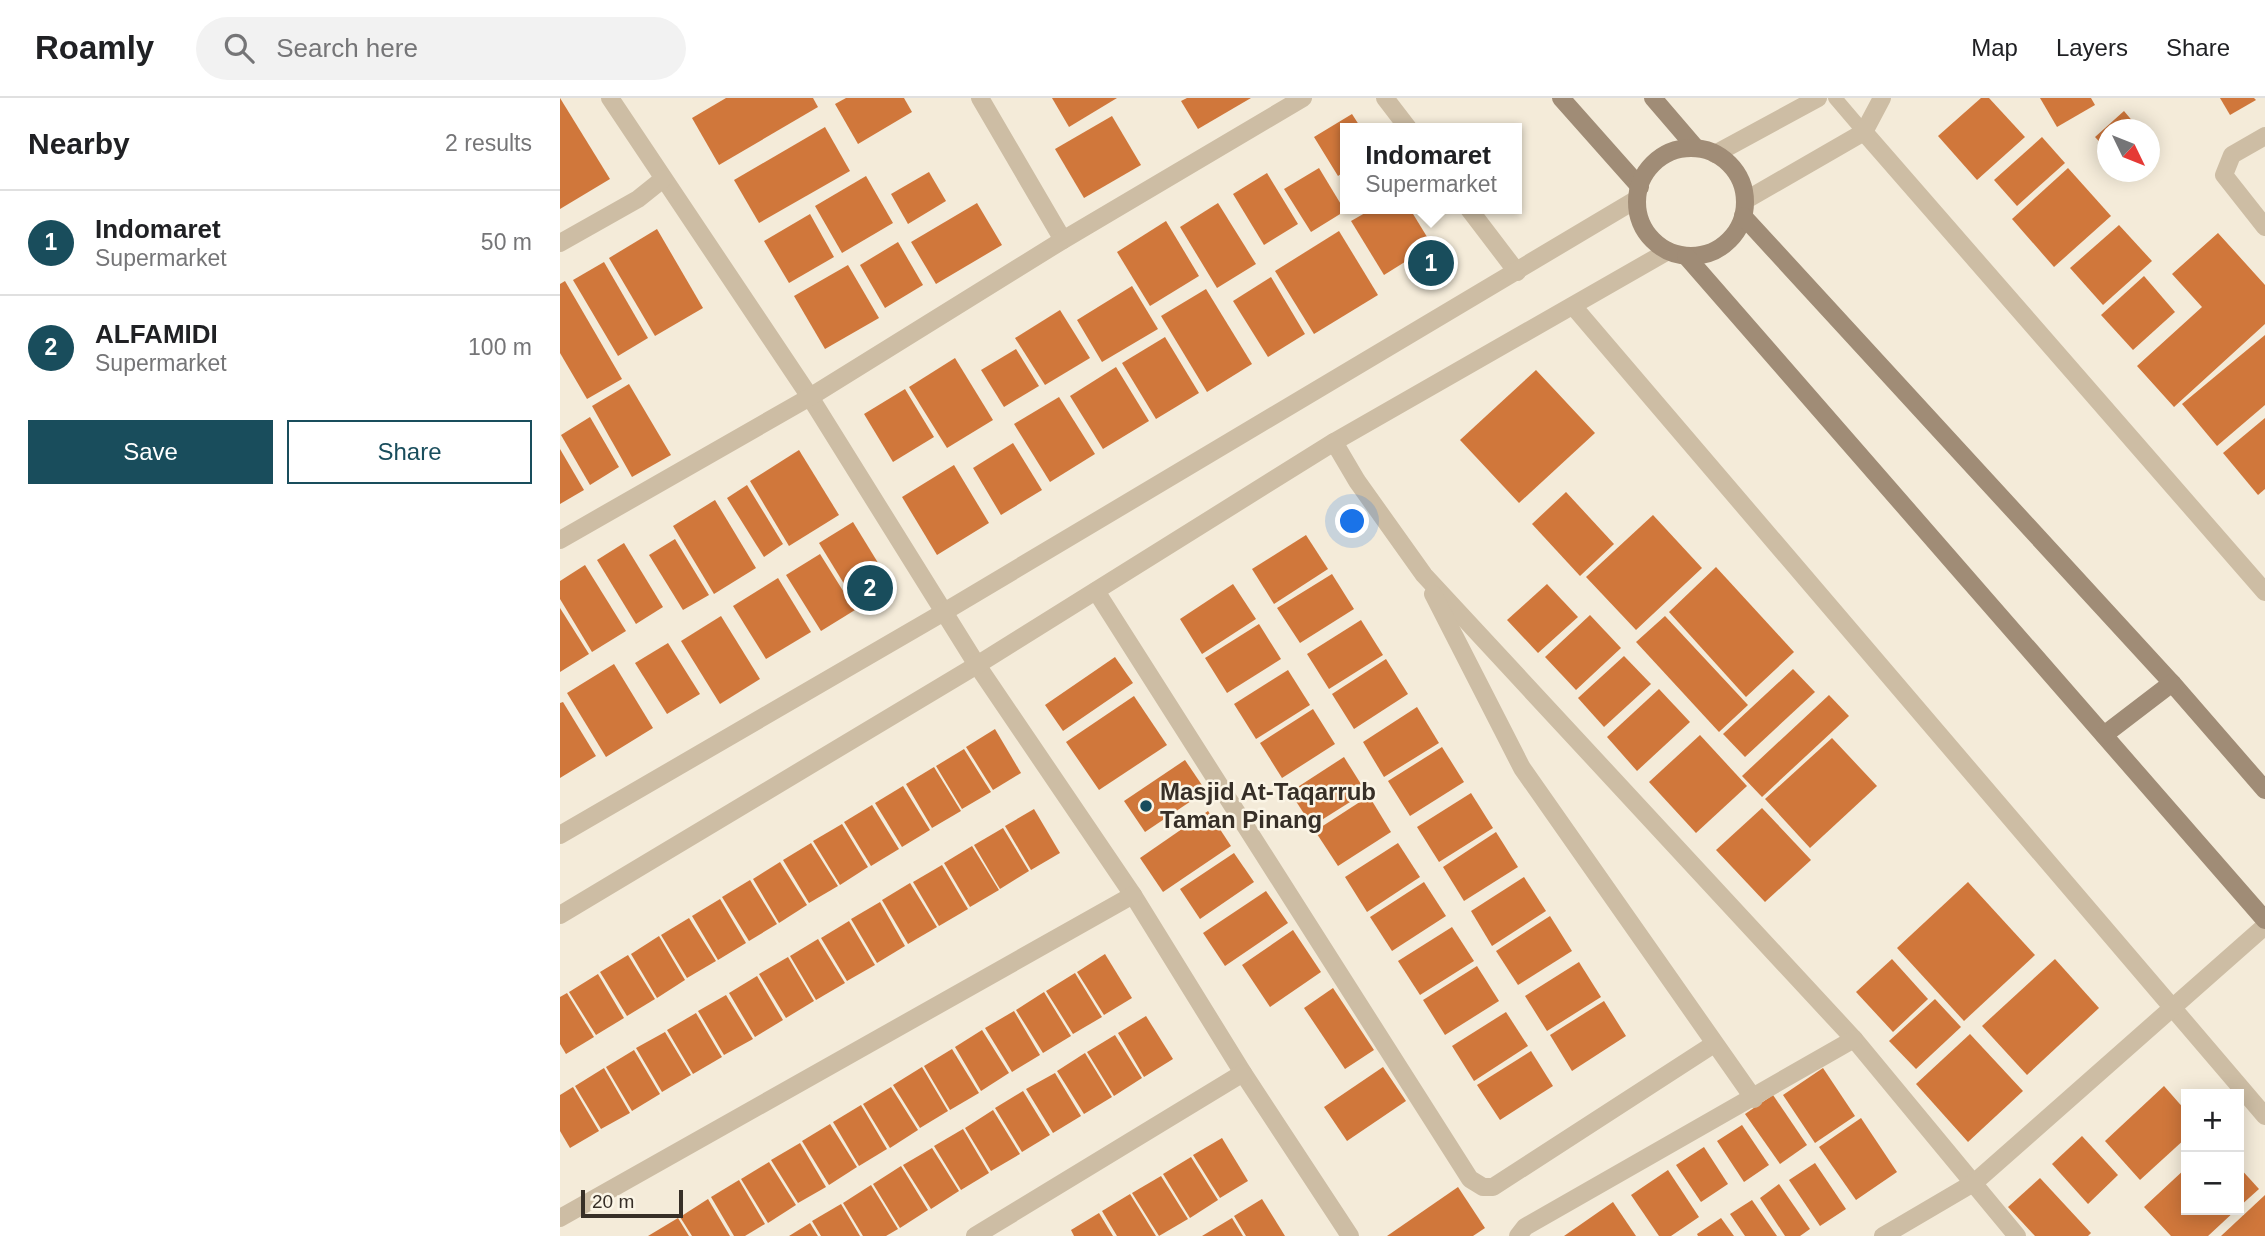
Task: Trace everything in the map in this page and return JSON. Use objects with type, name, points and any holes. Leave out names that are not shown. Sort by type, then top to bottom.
[{"type":"main road","points":[[1561,98],[1638,193]]},
{"type":"main road","points":[[1653,98],[1696,148]]},
{"type":"main road","points":[[1696,148],[1715,153],[1731,165],[1742,181],[1744,208],[1735,233],[1722,247],[1705,254],[1686,256],[1668,251],[1651,239],[1640,220],[1638,193],[1655,162],[1668,153],[1696,148]]},
{"type":"main road","points":[[1744,208],[2172,682],[2265,790]]},
{"type":"main road","points":[[1686,256],[2265,920]]},
{"type":"main road","points":[[2104,735],[2172,682]]},
{"type":"street","points":[[611,98],[810,397],[977,665],[1133,895],[1243,1073],[1350,1236]]},
{"type":"street","points":[[980,98],[1063,240]]},
{"type":"street","points":[[560,540],[810,397],[1063,240],[1303,98]]},
{"type":"street","points":[[1385,98],[1404,123]]},
{"type":"street","points":[[1715,153],[1818,98]]},
{"type":"street","points":[[1744,208],[1864,132],[1882,98]]},
{"type":"street","points":[[1864,132],[2265,592]]},
{"type":"street","points":[[2265,136],[2232,155],[2224,175],[2265,227]]},
{"type":"street","points":[[560,243],[638,198],[663,179]]},
{"type":"street","points":[[560,835],[944,612],[1517,272],[1638,193]]},
{"type":"street","points":[[1473,214],[1517,272]]},
{"type":"street","points":[[560,915],[977,665],[1334,442],[1668,251]]},
{"type":"street","points":[[1573,306],[2265,1116]]},
{"type":"street","points":[[1334,442],[1357,481],[1424,575],[1854,1039],[2017,1236]]},
{"type":"street","points":[[1424,575],[1521,768],[1754,1099]]},
{"type":"street","points":[[1096,591],[1470,1179],[1483,1187],[1493,1187],[1714,1044]]},
{"type":"street","points":[[560,1218],[1133,895]]},
{"type":"street","points":[[1883,1236],[1975,1182],[2265,926]]},
{"type":"street","points":[[1518,1236],[1525,1227],[1754,1099],[1854,1039]]},
{"type":"street","points":[[975,1236],[1243,1073]]},
{"type":"lane","points":[[1835,98],[1864,132]]},
{"type":"building","points":[[560,98],[610,179],[560,209]]},
{"type":"building","points":[[726,98],[813,98],[818,107],[719,165],[692,118]]},
{"type":"building","points":[[846,98],[904,98],[912,112],[858,144],[835,104]]},
{"type":"building","points":[[1052,98],[1117,98],[1069,127]]},
{"type":"building","points":[[1187,98],[1251,98],[1198,129],[1181,101]]},
{"type":"building","points":[[1981,98],[1989,98],[2025,137],[1977,180],[1938,136]]},
{"type":"building","points":[[2040,98],[2091,98],[2095,105],[2057,127]]},
{"type":"building","points":[[2220,98],[2254,98],[2256,100],[2230,115]]},
{"type":"building","points":[[2124,111],[2131,119],[2115,119]]},
{"type":"building","points":[[1352,114],[1358,123],[1340,123],[1338,176],[1314,137]]},
{"type":"building","points":[[1112,116],[1141,165],[1084,198],[1055,149]]},
{"type":"building","points":[[825,127],[850,171],[759,223],[734,180]]},
{"type":"building","points":[[2042,137],[2065,163],[2017,206],[1994,180]]},
{"type":"building","points":[[1319,168],[1340,203],[1340,214],[1311,232],[1284,189]]},
{"type":"building","points":[[2068,168],[2111,216],[2054,267],[2012,219]]},
{"type":"building","points":[[929,172],[946,201],[908,224],[891,194]]},
{"type":"building","points":[[1267,173],[1298,224],[1264,245],[1233,194]]},
{"type":"building","points":[[866,176],[893,223],[842,253],[815,206]]},
{"type":"building","points":[[977,203],[1002,245],[936,284],[911,242]]},
{"type":"building","points":[[1218,203],[1256,264],[1217,288],[1180,227]]},
{"type":"building","points":[[810,214],[834,257],[789,283],[764,241]]},
{"type":"building","points":[[1363,214],[1413,214],[1432,245],[1384,275],[1351,221]]},
{"type":"building","points":[[1166,221],[1199,276],[1150,306],[1117,252]]},
{"type":"building","points":[[2119,225],[2152,261],[2103,305],[2070,268]]},
{"type":"building","points":[[657,229],[703,308],[655,336],[609,258]]},
{"type":"building","points":[[1339,231],[1378,295],[1314,334],[1275,271]]},
{"type":"building","points":[[2218,233],[2265,285],[2265,324],[2174,407],[2137,366],[2202,307],[2172,274]]},
{"type":"building","points":[[898,242],[923,285],[885,308],[860,265]]},
{"type":"building","points":[[604,262],[648,338],[618,356],[573,280]]},
{"type":"building","points":[[848,265],[879,318],[825,349],[794,296]]},
{"type":"building","points":[[2144,276],[2175,312],[2133,350],[2101,315]]},
{"type":"building","points":[[1271,277],[1305,334],[1268,357],[1233,301]]},
{"type":"building","points":[[565,281],[622,379],[587,399],[560,353],[560,284]]},
{"type":"building","points":[[1132,286],[1158,329],[1102,362],[1077,320]]},
{"type":"building","points":[[1206,289],[1252,364],[1207,392],[1161,316]]},
{"type":"building","points":[[1060,310],[1090,358],[1045,385],[1015,338]]},
{"type":"building","points":[[2265,335],[2265,405],[2217,446],[2182,404]]},
{"type":"building","points":[[1165,337],[1199,393],[1156,419],[1122,363]]},
{"type":"building","points":[[1016,349],[1039,386],[1004,407],[981,370]]},
{"type":"building","points":[[955,358],[993,420],[947,448],[909,387]]},
{"type":"building","points":[[1116,367],[1149,421],[1103,449],[1070,396]]},
{"type":"building","points":[[1536,370],[1595,433],[1519,503],[1460,440]]},
{"type":"building","points":[[629,384],[671,455],[632,477],[592,406]]},
{"type":"building","points":[[905,389],[934,437],[893,462],[864,414]]},
{"type":"building","points":[[1059,397],[1095,454],[1050,482],[1014,424]]},
{"type":"building","points":[[590,417],[619,467],[590,485],[561,435]]},
{"type":"building","points":[[2265,418],[2265,489],[2258,495],[2223,453]]},
{"type":"building","points":[[1013,443],[1042,490],[1001,515],[973,468]]},
{"type":"building","points":[[560,449],[584,490],[560,504]]},
{"type":"building","points":[[799,450],[839,515],[789,546],[750,481]]},
{"type":"building","points":[[954,465],[989,523],[937,555],[902,497]]},
{"type":"building","points":[[747,485],[783,544],[764,557],[727,498]]},
{"type":"building","points":[[1566,492],[1614,544],[1580,576],[1532,524]]},
{"type":"building","points":[[715,500],[756,568],[714,594],[673,526]]},
{"type":"building","points":[[1653,515],[1702,568],[1636,630],[1586,577]]},
{"type":"building","points":[[853,522],[891,584],[857,605],[819,543]]},
{"type":"building","points":[[1306,535],[1328,569],[1274,604],[1252,569]]},
{"type":"building","points":[[675,539],[709,595],[683,610],[649,555]]},
{"type":"building","points":[[624,543],[663,607],[636,624],[597,560]]},
{"type":"building","points":[[820,554],[855,610],[821,631],[786,575]]},
{"type":"building","points":[[585,565],[626,631],[592,652],[560,599],[560,581]]},
{"type":"building","points":[[1716,567],[1794,652],[1746,697],[1669,612]]},
{"type":"building","points":[[1332,574],[1354,609],[1300,643],[1277,608]]},
{"type":"building","points":[[778,578],[811,632],[766,659],[733,606]]},
{"type":"building","points":[[1233,584],[1256,619],[1202,654],[1180,619]]},
{"type":"building","points":[[1547,584],[1578,617],[1538,653],[1507,620]]},
{"type":"building","points":[[560,608],[589,654],[560,672]]},
{"type":"building","points":[[1590,615],[1621,648],[1576,690],[1545,657]]},
{"type":"building","points":[[721,616],[760,679],[720,704],[681,641]]},
{"type":"building","points":[[1665,616],[1748,705],[1719,732],[1636,642]]},
{"type":"building","points":[[1361,620],[1383,655],[1329,689],[1307,654]]},
{"type":"building","points":[[1259,624],[1281,659],[1227,693],[1205,658]]},
{"type":"building","points":[[668,643],[700,694],[667,714],[635,663]]},
{"type":"building","points":[[1624,656],[1651,684],[1604,727],[1578,698]]},
{"type":"building","points":[[1115,657],[1133,683],[1063,731],[1045,705]]},
{"type":"building","points":[[1386,659],[1408,694],[1354,729],[1332,694]]},
{"type":"building","points":[[614,664],[653,728],[606,757],[567,693]]},
{"type":"building","points":[[1793,669],[1815,692],[1745,757],[1723,734]]},
{"type":"building","points":[[1288,670],[1310,705],[1256,739],[1234,704]]},
{"type":"building","points":[[1659,689],[1690,722],[1637,771],[1607,737]]},
{"type":"building","points":[[1829,695],[1849,716],[1762,797],[1742,776]]},
{"type":"building","points":[[1134,696],[1167,745],[1099,790],[1066,742]]},
{"type":"building","points":[[563,702],[596,756],[560,778],[560,703]]},
{"type":"building","points":[[1417,707],[1439,743],[1384,777],[1363,742]]},
{"type":"building","points":[[1313,709],[1335,744],[1282,778],[1260,743]]},
{"type":"building","points":[[995,729],[1021,773],[993,790],[966,747]]},
{"type":"building","points":[[1700,735],[1747,786],[1696,833],[1649,782]]},
{"type":"building","points":[[1832,738],[1877,786],[1810,848],[1765,799]]},
{"type":"building","points":[[1442,747],[1464,782],[1410,816],[1388,781]]},
{"type":"building","points":[[964,749],[991,792],[962,809],[936,766]]},
{"type":"building","points":[[1344,757],[1366,792],[1312,826],[1290,792]]},
{"type":"building","points":[[1185,760],[1206,791],[1145,832],[1124,801]]},
{"type":"building","points":[[934,767],[961,811],[932,828],[906,784]]},
{"type":"building","points":[[903,786],[930,830],[902,847],[875,803]]},
{"type":"building","points":[[1471,793],[1493,828],[1439,862],[1417,827]]},
{"type":"building","points":[[1369,796],[1391,832],[1338,866],[1315,831]]},
{"type":"building","points":[[872,805],[899,849],[871,866],[844,822]]},
{"type":"building","points":[[1762,808],[1811,860],[1765,902],[1716,850]]},
{"type":"building","points":[[1034,809],[1060,853],[1031,870],[1005,826]]},
{"type":"building","points":[[1208,811],[1231,846],[1163,892],[1140,858]]},
{"type":"building","points":[[842,824],[868,867],[840,885],[813,841]]},
{"type":"building","points":[[1003,828],[1029,871],[1000,889],[974,845]]},
{"type":"building","points":[[1496,832],[1518,867],[1464,901],[1443,867]]},
{"type":"building","points":[[811,843],[838,886],[809,903],[783,860]]},
{"type":"building","points":[[1398,843],[1420,877],[1367,912],[1345,877]]},
{"type":"building","points":[[972,846],[999,890],[970,907],[944,863]]},
{"type":"building","points":[[1234,853],[1254,882],[1200,919],[1180,889]]},
{"type":"building","points":[[780,862],[807,905],[779,923],[753,879]]},
{"type":"building","points":[[942,865],[968,909],[939,926],[913,882]]},
{"type":"building","points":[[1524,877],[1546,911],[1492,946],[1471,911]]},
{"type":"building","points":[[750,880],[777,924],[749,941],[722,897]]},
{"type":"building","points":[[1424,882],[1446,916],[1392,951],[1370,917]]},
{"type":"building","points":[[1968,882],[2035,955],[1964,1021],[1897,948]]},
{"type":"building","points":[[910,883],[937,927],[908,944],[882,900]]},
{"type":"building","points":[[1266,891],[1288,923],[1225,966],[1203,933]]},
{"type":"building","points":[[720,899],[746,943],[718,960],[692,916]]},
{"type":"building","points":[[880,902],[905,946],[877,963],[851,919]]},
{"type":"building","points":[[1550,916],[1572,951],[1518,985],[1496,951]]},
{"type":"building","points":[[689,918],[716,961],[687,978],[661,935]]},
{"type":"building","points":[[849,921],[875,965],[847,981],[821,938]]},
{"type":"building","points":[[1452,927],[1474,961],[1420,995],[1398,961]]},
{"type":"building","points":[[1293,930],[1321,972],[1270,1007],[1242,965]]},
{"type":"building","points":[[659,936],[685,980],[657,998],[631,954]]},
{"type":"building","points":[[818,939],[845,983],[816,1000],[790,956]]},
{"type":"building","points":[[1105,954],[1132,998],[1104,1015],[1077,972]]},
{"type":"building","points":[[628,955],[655,999],[627,1016],[600,972]]},
{"type":"building","points":[[788,957],[814,1001],[786,1018],[759,974]]},
{"type":"building","points":[[1892,959],[1928,999],[1893,1032],[1856,992]]},
{"type":"building","points":[[2055,959],[2099,1008],[2027,1075],[1982,1026]]},
{"type":"building","points":[[1579,962],[1601,997],[1547,1031],[1525,996]]},
{"type":"building","points":[[1477,966],[1499,1001],[1445,1035],[1423,1000]]},
{"type":"building","points":[[1075,973],[1102,1017],[1073,1034],[1046,991]]},
{"type":"building","points":[[598,974],[624,1018],[596,1035],[569,992]]},
{"type":"building","points":[[757,976],[783,1020],[755,1037],[729,993]]},
{"type":"building","points":[[1333,988],[1374,1050],[1345,1069],[1304,1008]]},
{"type":"building","points":[[1044,992],[1071,1036],[1043,1053],[1016,1010]]},
{"type":"building","points":[[567,993],[594,1037],[566,1054],[560,1044],[560,997]]},
{"type":"building","points":[[726,995],[753,1039],[724,1055],[698,1011]]},
{"type":"building","points":[[1935,999],[1961,1027],[1916,1069],[1889,1041]]},
{"type":"building","points":[[1604,1001],[1626,1036],[1572,1071],[1550,1035]]},
{"type":"building","points":[[1014,1011],[1040,1055],[1012,1072],[985,1028]]},
{"type":"building","points":[[1506,1012],[1528,1046],[1474,1081],[1452,1046]]},
{"type":"building","points":[[696,1013],[722,1057],[693,1074],[667,1030]]},
{"type":"building","points":[[1146,1016],[1173,1059],[1144,1077],[1118,1033]]},
{"type":"building","points":[[982,1030],[1009,1073],[981,1091],[955,1047]]},
{"type":"building","points":[[665,1032],[691,1075],[662,1092],[636,1048]]},
{"type":"building","points":[[1970,1034],[2023,1091],[1968,1142],[1916,1084]]},
{"type":"building","points":[[1115,1035],[1142,1078],[1114,1096],[1087,1052]]},
{"type":"building","points":[[952,1049],[979,1093],[950,1110],[924,1066]]},
{"type":"building","points":[[634,1050],[660,1094],[632,1111],[606,1067]]},
{"type":"building","points":[[1531,1051],[1553,1086],[1500,1120],[1477,1085]]},
{"type":"building","points":[[1085,1053],[1112,1097],[1084,1114],[1057,1071]]},
{"type":"building","points":[[922,1067],[948,1111],[920,1128],[893,1085]]},
{"type":"building","points":[[1383,1067],[1406,1101],[1347,1141],[1324,1107]]},
{"type":"building","points":[[604,1068],[630,1113],[601,1129],[575,1086]]},
{"type":"building","points":[[1823,1068],[1855,1116],[1815,1143],[1783,1095]]},
{"type":"building","points":[[1055,1073],[1081,1116],[1053,1133],[1026,1089]]},
{"type":"building","points":[[2164,1086],[2181,1105],[2181,1143],[2140,1180],[2105,1141]]},
{"type":"building","points":[[573,1087],[599,1131],[570,1148],[560,1131],[560,1095]]},
{"type":"building","points":[[891,1087],[918,1130],[890,1148],[863,1104]]},
{"type":"building","points":[[1023,1091],[1050,1135],[1022,1152],[995,1108]]},
{"type":"building","points":[[1773,1095],[1807,1145],[1780,1164],[1745,1114]]},
{"type":"building","points":[[861,1105],[887,1149],[859,1166],[833,1122]]},
{"type":"building","points":[[993,1110],[1020,1154],[991,1171],[965,1128]]},
{"type":"building","points":[[1861,1118],[1897,1172],[1856,1200],[1819,1147]]},
{"type":"building","points":[[830,1124],[857,1167],[829,1185],[802,1141]]},
{"type":"building","points":[[1742,1125],[1769,1165],[1744,1182],[1717,1141]]},
{"type":"building","points":[[963,1129],[989,1173],[961,1190],[934,1146]]},
{"type":"building","points":[[2082,1136],[2118,1175],[2088,1204],[2052,1164]]},
{"type":"building","points":[[1222,1138],[1248,1181],[1220,1198],[1193,1155]]},
{"type":"building","points":[[800,1143],[826,1187],[798,1203],[771,1160]]},
{"type":"building","points":[[1704,1147],[1728,1184],[1701,1202],[1676,1165]]},
{"type":"building","points":[[932,1148],[959,1191],[931,1209],[903,1165]]},
{"type":"building","points":[[1191,1157],[1218,1200],[1190,1218],[1163,1174]]},
{"type":"building","points":[[769,1162],[796,1205],[768,1223],[741,1179]]},
{"type":"building","points":[[1815,1163],[1846,1209],[1820,1226],[1789,1180]]},
{"type":"building","points":[[901,1166],[928,1210],[900,1228],[873,1184]]},
{"type":"building","points":[[1668,1170],[1699,1217],[1671,1236],[1659,1236],[1631,1195]]},
{"type":"building","points":[[2244,1172],[2259,1189],[2244,1202]]},
{"type":"building","points":[[2181,1173],[2181,1215],[2231,1215],[2208,1236],[2171,1236],[2144,1207]]},
{"type":"building","points":[[1161,1176],[1188,1219],[1159,1236],[1132,1193]]},
{"type":"building","points":[[2040,1178],[2091,1233],[2088,1236],[2035,1236],[2008,1207]]},
{"type":"building","points":[[739,1180],[765,1224],[745,1236],[734,1236],[711,1197]]},
{"type":"building","points":[[1779,1184],[1810,1229],[1800,1236],[1785,1236],[1760,1198]]},
{"type":"building","points":[[871,1185],[898,1229],[886,1236],[863,1236],[843,1203]]},
{"type":"building","points":[[1458,1187],[1485,1228],[1473,1236],[1387,1236]]},
{"type":"building","points":[[1130,1194],[1156,1236],[1117,1236],[1102,1211]]},
{"type":"building","points":[[2265,1195],[2265,1236],[2221,1236],[2244,1215]]},
{"type":"building","points":[[708,1199],[730,1236],[692,1236],[680,1217]]},
{"type":"building","points":[[1262,1199],[1285,1236],[1246,1236],[1234,1216]]},
{"type":"building","points":[[1752,1200],[1777,1236],[1745,1236],[1730,1214]]},
{"type":"building","points":[[1613,1202],[1636,1236],[1564,1236]]},
{"type":"building","points":[[841,1204],[860,1236],[821,1236],[812,1221]]},
{"type":"building","points":[[1099,1213],[1113,1236],[1074,1236],[1071,1230]]},
{"type":"building","points":[[678,1218],[689,1236],[648,1236]]},
{"type":"building","points":[[1232,1218],[1243,1236],[1202,1236]]},
{"type":"building","points":[[1721,1218],[1734,1236],[1698,1236],[1697,1234]]},
{"type":"building","points":[[810,1223],[818,1236],[789,1236]]},
{"type":"place","name":"Indomaret","points":[[1431,263]]},
{"type":"place","name":"ALFAMIDI","points":[[870,588]]},
{"type":"place","name":"Masjid At-Taqarrub Taman Pinang","points":[[1146,806]]}]
